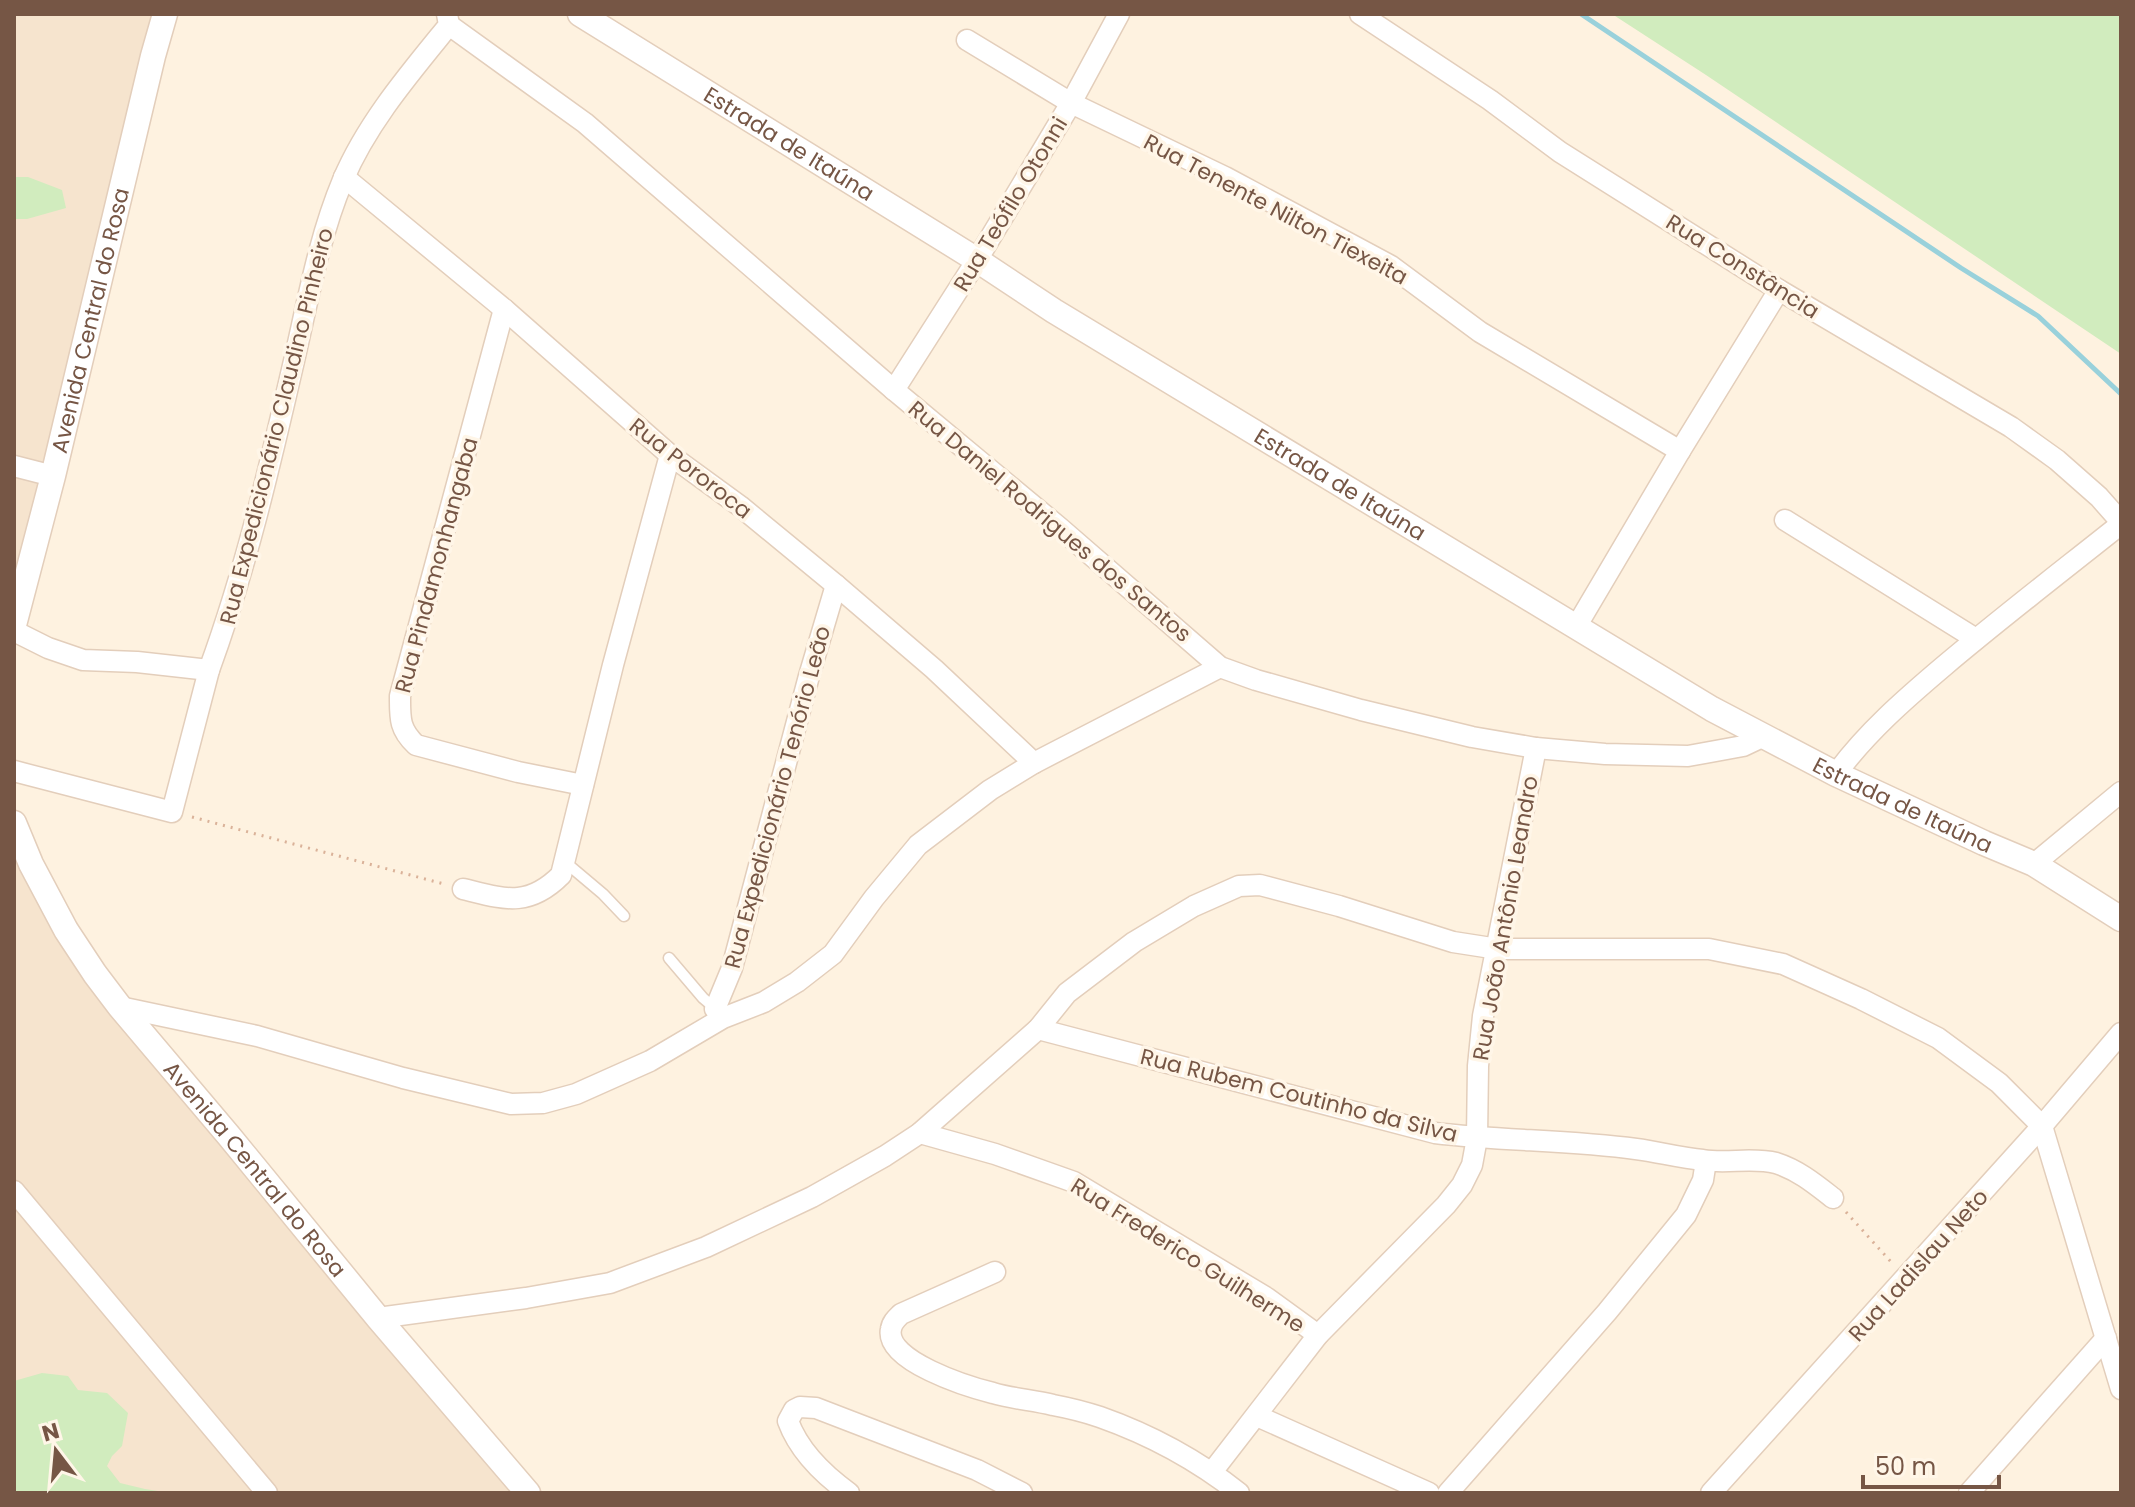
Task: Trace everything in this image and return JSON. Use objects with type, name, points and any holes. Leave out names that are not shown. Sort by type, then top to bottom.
[{"type":"street","name":"Avenida Central do Rosa","points":[[14,625],[165,14]]},
{"type":"street","name":"Estrada de Itaúna","points":[[580,14],[1054,311],[1712,709],[1836,774],[2034,864],[2121,919]]},
{"type":"street","name":"Rua Teófilo Otonni","points":[[894,390],[977,260],[1071,103],[1119,14]]},
{"type":"street","name":"Rua Constância","points":[[1360,14],[1490,100],[1560,152],[1779,290],[2011,427],[2057,460],[2099,497],[2121,523]]},
{"type":"street","name":"Rua Expedicionário Claudino Pinheiro","points":[[172,812],[209,670],[246,561],[333,208],[344,177],[368,133],[448,20]]},
{"type":"street","name":"Rua Daniel Rodrigues dos Santos","points":[[448,20],[585,123],[1220,667],[1361,710],[1472,737],[1536,748],[1688,756],[1743,746],[1762,737]]},
{"type":"street","name":"Rua Tenente Nilton Tiexeita","points":[[967,40],[1071,103],[1225,177],[1391,266],[1480,332],[1680,451]]},
{"type":"street","name":"Rua Pororoca","points":[[344,177],[504,309],[670,455],[740,506],[836,585],[934,669],[1034,763]]},
{"type":"street","points":[[1576,627],[1779,290]]},
{"type":"street","name":"Rua Pindamonhangaba","points":[[504,309],[400,696],[400,716],[404,734],[416,745],[518,772],[583,785]]},
{"type":"street","points":[[463,889],[494,897],[519,899],[537,895],[561,875],[649,526],[670,455]]},
{"type":"street","points":[[14,466],[53,476]]},
{"type":"street","points":[[1785,520],[1976,639]]},
{"type":"street","points":[[1836,774],[1874,729],[1976,639],[2121,523]]},
{"type":"street","name":"Rua Expedicionário Tenório Leão","points":[[719,1014],[836,585]]},
{"type":"street","points":[[14,631],[48,648],[83,660],[209,670]]},
{"type":"street","points":[[120,1007],[257,1036],[403,1078],[511,1104],[543,1103],[576,1094],[650,1061],[719,1014],[764,1002],[797,982],[833,954],[918,845],[990,790],[1034,763],[1220,667]]},
{"type":"street","name":"Rua João Antônio Leandro","points":[[1212,1472],[1318,1335],[1446,1205],[1462,1185],[1472,1165],[1477,1138],[1478,1066],[1483,1016],[1536,748]]},
{"type":"street","points":[[14,771],[172,812]]},
{"type":"street","points":[[2034,864],[2121,792]]},
{"type":"street","name":"Avenida Central do Rosa","points":[[14,823],[22,865],[120,1007],[528,1493]]},
{"type":"street","points":[[378,1318],[610,1283],[706,1247],[812,1197],[920,1133],[1038,1029],[1067,993],[1134,942],[1194,906],[1239,886],[1260,885],[1453,942],[1498,949],[1709,949],[1783,964],[1938,1038],[1999,1083],[2042,1126],[2121,1389]]},
{"type":"street","name":"Rua Rubem Coutinho da Silva","points":[[1038,1029],[1435,1133],[1636,1149],[1706,1161],[1773,1162],[1796,1170],[1833,1198]]},
{"type":"street","name":"Rua Ladislau Neto","points":[[1711,1493],[2042,1126],[2121,1033]]},
{"type":"street","name":"Rua Frederico Guilherme","points":[[920,1133],[995,1154],[1074,1182],[1267,1298],[1318,1335]]},
{"type":"street","points":[[1448,1493],[1607,1312],[1686,1215],[1703,1180],[1706,1161]]},
{"type":"street","points":[[14,1191],[267,1493]]},
{"type":"street","points":[[995,1272],[901,1314],[890,1330],[891,1338],[900,1352],[940,1375],[993,1393],[1100,1417],[1158,1441],[1212,1472],[1239,1493]]},
{"type":"street","points":[[1969,1493],[2106,1338]]},
{"type":"street","points":[[849,1493],[832,1481],[798,1444],[788,1421],[794,1410],[800,1407],[816,1408],[860,1424],[977,1470],[1022,1493]]},
{"type":"street","points":[[1257,1416],[1429,1493]]},
{"type":"lane","points":[[565,862],[624,916]]},
{"type":"lane","points":[[669,958],[719,1014]]},
{"type":"path","points":[[172,812],[463,889]]},
{"type":"path","points":[[1833,1198],[1906,1278]]},
{"type":"shaded area","points":[[14,14],[166,14],[14,633]]},
{"type":"shaded area","points":[[14,824],[43,902],[526,1493],[14,1493]]},
{"type":"green space","points":[[1612,14],[2121,14],[2121,354],[1706,75]]},
{"type":"green space","points":[[14,177],[28,177],[62,190],[66,208],[27,219],[14,219]]},
{"type":"green space","points":[[42,1373],[68,1376],[78,1390],[107,1393],[128,1413],[122,1446],[107,1466],[120,1483],[171,1493],[14,1493],[14,1381]]},
{"type":"waterway","points":[[1581,14],[1961,268],[2038,316],[2121,394]]}]
